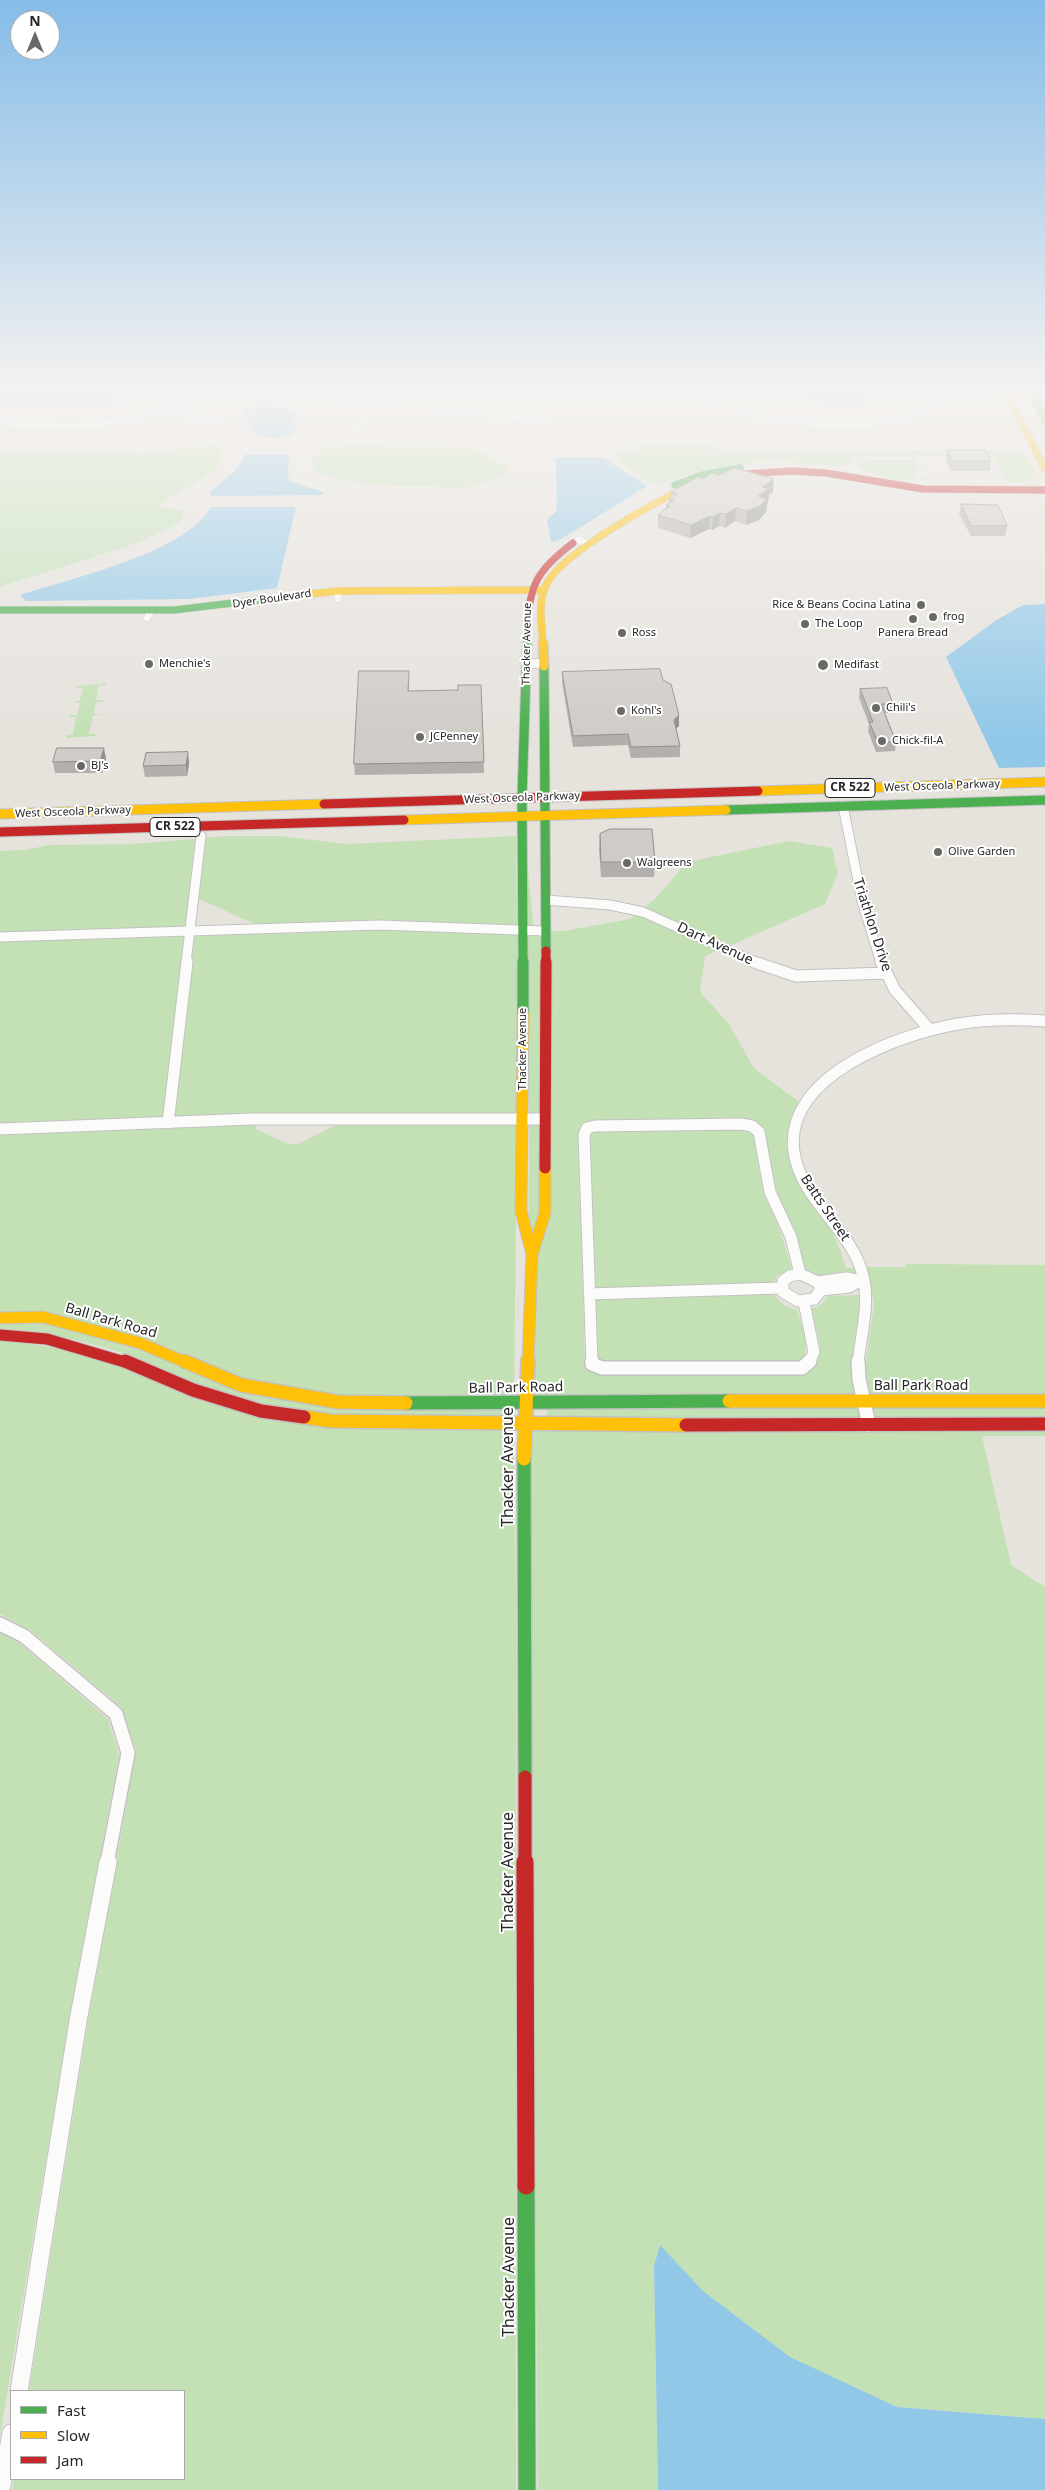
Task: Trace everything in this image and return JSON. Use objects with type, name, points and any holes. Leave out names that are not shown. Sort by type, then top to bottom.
[{"type":"main road","name":"Thacker Avenue","points":[[532,1254],[521,1212],[523,1120],[522,798],[526,717],[525,660],[528,594],[538,573],[554,556],[639,504]]},
{"type":"main road","name":"Thacker Avenue","points":[[527,2490],[524,1404],[532,1254],[545,1213],[547,816],[544,594],[552,575],[564,562],[653,504]]},
{"type":"main road","name":"Dyer Boulevard","points":[[0,610],[212,614],[338,595],[544,594]]},
{"type":"main road","name":"Dyer Boulevard","points":[[0,618],[149,614]]},
{"type":"main road","name":"West Osceola Parkway","points":[[0,814],[1045,782]]},
{"type":"main road","name":"West Osceola Parkway","points":[[0,832],[1045,800]]},
{"type":"main road","points":[[522,1011],[545,1011]]},
{"type":"main road","name":"Ball Park Road","points":[[0,1318],[43,1317],[140,1343],[242,1385],[338,1402],[524,1404],[599,1401],[1045,1401]]},
{"type":"main road","points":[[0,1336],[47,1340],[114,1358],[194,1390],[261,1411],[331,1421],[524,1424],[1045,1424]]},
{"type":"street","points":[[578,540],[590,544]]},
{"type":"street","points":[[525,660],[544,660]]},
{"type":"street","name":"Triathlon Drive","points":[[843,806],[857,882],[886,973],[906,1004],[930,1030]]},
{"type":"street","points":[[168,1123],[200,836]]},
{"type":"street","name":"Dart Avenue","points":[[546,900],[610,905],[643,912],[770,969],[796,976],[886,973]]},
{"type":"street","points":[[0,937],[380,925],[546,931]]},
{"type":"street","name":"Batts Street","points":[[869,1424],[858,1368],[866,1304],[858,1258],[847,1239],[811,1192],[800,1171],[794,1152],[794,1133],[798,1114],[809,1096],[827,1078],[847,1064],[930,1030],[989,1020],[1045,1021]]},
{"type":"street","points":[[0,1129],[252,1120],[544,1120]]},
{"type":"street","points":[[804,1302],[814,1352],[810,1362],[802,1368],[602,1368],[592,1364],[584,1135],[587,1128],[595,1126],[742,1124],[752,1126],[759,1132],[770,1192],[791,1237],[800,1274],[820,1286],[849,1286],[861,1281]]},
{"type":"street","points":[[781,1288],[786,1278],[800,1274]]},
{"type":"street","points":[[589,1294],[781,1288],[791,1299],[804,1302],[818,1297],[820,1286]]},
{"type":"street","points":[[0,1624],[24,1636],[116,1714],[128,1753],[78,2022],[19,2390]]},
{"type":"street","points":[[2,2485],[10,2439]]},
{"type":"green space","points":[[0,504],[159,504],[163,508],[184,510],[180,523],[138,543],[0,587]]},
{"type":"green space","points":[[106,683],[106,685],[98,686],[96,700],[103,700],[103,702],[96,702],[94,714],[101,714],[93,716],[89,734],[95,734],[96,736],[66,738],[66,735],[73,735],[76,717],[70,717],[70,715],[77,715],[80,703],[73,703],[80,700],[83,688],[77,688],[77,686]]},
{"type":"green space","points":[[280,836],[346,844],[516,836],[517,927],[257,925],[199,899],[205,838]]},
{"type":"green space","points":[[195,839],[185,927],[0,933],[0,851],[24,850],[50,845],[132,844]]},
{"type":"green space","points":[[789,841],[832,848],[838,873],[825,904],[729,946],[644,908],[655,899],[687,862]]},
{"type":"green space","points":[[526,850],[534,931],[564,931],[630,919],[637,913],[719,950],[705,956],[700,992],[729,1024],[754,1068],[799,1102],[793,1113],[788,1136],[790,1160],[799,1183],[831,1230],[839,1246],[846,1268],[854,1268],[856,1275],[821,1278],[806,1271],[793,1228],[776,1191],[763,1130],[584,1124],[578,1135],[585,1364],[589,1369],[807,1372],[814,1366],[820,1352],[820,1344],[811,1309],[822,1304],[828,1296],[859,1295],[860,1304],[851,1366],[857,1395],[528,1397],[529,1115]]},
{"type":"green space","points":[[380,928],[517,934],[517,1115],[175,1118],[195,934],[271,932],[296,934],[303,931]]},
{"type":"green space","points":[[184,935],[163,1118],[0,1125],[0,940]]},
{"type":"green space","points":[[256,1124],[256,1129],[288,1144],[298,1144],[338,1124],[517,1124],[514,1397],[340,1396],[244,1379],[144,1338],[44,1312],[0,1312],[0,1134]]},
{"type":"green space","points":[[741,1128],[753,1133],[763,1192],[780,1230],[792,1270],[778,1275],[773,1283],[596,1289],[590,1136],[592,1131]]},
{"type":"green space","points":[[906,1264],[1045,1265],[1045,1395],[871,1395],[865,1368],[874,1305],[867,1267],[907,1267]]},
{"type":"green space","points":[[773,1294],[785,1306],[797,1310],[806,1345],[803,1357],[799,1362],[604,1362],[598,1360],[596,1300]]},
{"type":"green space","points":[[0,1323],[41,1323],[137,1348],[239,1391],[338,1408],[514,1409],[514,1418],[358,1416],[327,1414],[265,1405],[227,1395],[104,1347],[60,1337],[0,1330]]},
{"type":"green space","points":[[0,1341],[84,1354],[130,1370],[222,1407],[261,1417],[323,1426],[387,1430],[514,1430],[516,1622],[516,2490],[12,2490],[14,2480],[185,2480],[185,2390],[29,2390],[88,2021],[136,1750],[122,1708],[30,1630],[0,1614]]},
{"type":"green space","points":[[859,1407],[861,1418],[547,1418],[547,1408]]},
{"type":"green space","points":[[873,1407],[1045,1407],[1045,1418],[875,1418]]},
{"type":"green space","points":[[528,1430],[1045,1431],[1045,1436],[982,1436],[1011,1565],[1045,1587],[1045,2419],[897,2407],[790,2358],[703,2291],[660,2246],[654,2266],[658,2490],[538,2490]]},
{"type":"green space","points":[[0,1633],[18,1642],[108,1719],[119,1755],[69,2021],[0,2436]]},
{"type":"water","points":[[557,504],[618,504],[558,541],[551,542],[547,520],[557,510]]},
{"type":"water","points":[[211,507],[296,507],[277,588],[190,599],[26,601],[20,595],[96,572],[152,551],[177,538],[197,524]]},
{"type":"water","points":[[1045,604],[1045,767],[999,768],[946,657],[995,621],[1023,605]]},
{"type":"water","points":[[660,2245],[703,2291],[790,2357],[897,2407],[1045,2419],[1045,2490],[658,2490],[654,2266]]},
{"type":"building","points":[[762,504],[747,511],[736,508],[726,514],[720,513],[713,517],[710,516],[691,525],[658,515],[670,506],[666,505]]},
{"type":"building","points":[[961,504],[998,505],[1007,526],[972,526]]},
{"type":"building","name":"Kohl's","points":[[660,669],[663,680],[671,684],[679,715],[674,720],[680,746],[631,747],[628,734],[573,736],[562,672]]},
{"type":"building","name":"JCPenney","points":[[359,671],[409,671],[408,691],[458,690],[458,685],[481,685],[484,762],[354,764]]},
{"type":"building","points":[[887,688],[893,704],[881,704],[896,742],[878,742],[869,722],[873,722],[860,689]]},
{"type":"building","points":[[57,748],[104,748],[100,761],[53,762]]},
{"type":"building","points":[[188,752],[186,765],[143,766],[146,753]]},
{"type":"building","points":[[610,829],[652,829],[655,862],[601,862],[600,834]]},
{"type":"traffic: fast","points":[[0,610],[174,610],[300,595]]},
{"type":"traffic: fast","points":[[523,1013],[522,798],[526,717],[527,630]]},
{"type":"traffic: fast","points":[[544,666],[546,951]]},
{"type":"traffic: fast","points":[[726,810],[1045,800]]},
{"type":"traffic: fast","points":[[406,1403],[729,1401]]},
{"type":"traffic: fast","points":[[524,1459],[525,1777]]},
{"type":"traffic: fast","points":[[526,2186],[527,2490]]},
{"type":"traffic: slow","points":[[544,666],[542,601],[547,583],[571,558],[612,529],[654,504]]},
{"type":"traffic: slow","points":[[300,595],[338,591],[538,590]]},
{"type":"traffic: slow","points":[[758,791],[1045,782]]},
{"type":"traffic: slow","points":[[0,814],[324,804]]},
{"type":"traffic: slow","points":[[404,820],[726,810]]},
{"type":"traffic: slow","points":[[523,1013],[521,1211],[532,1254]]},
{"type":"traffic: slow","points":[[524,1459],[532,1254],[545,1213],[545,1168]]},
{"type":"traffic: slow","points":[[0,1318],[43,1317],[140,1343],[241,1385],[338,1402],[406,1403]]},
{"type":"traffic: slow","points":[[729,1401],[1045,1401]]},
{"type":"traffic: slow","points":[[304,1417],[331,1421],[686,1425]]},
{"type":"traffic: jam","points":[[527,630],[529,600],[536,579],[549,562],[573,543]]},
{"type":"traffic: jam","points":[[324,804],[758,791]]},
{"type":"traffic: jam","points":[[0,832],[404,820]]},
{"type":"traffic: jam","points":[[545,1168],[546,951]]},
{"type":"traffic: jam","points":[[0,1335],[47,1339],[114,1357],[193,1390],[261,1411],[304,1417]]},
{"type":"traffic: jam","points":[[686,1425],[1045,1424]]},
{"type":"traffic: jam","points":[[525,1777],[526,2186]]},
{"type":"place","name":"Rice & Beans Cocina Latina","points":[[921,605]]},
{"type":"place","name":"frog","points":[[933,617]]},
{"type":"place","name":"Panera Bread","points":[[913,619]]},
{"type":"place","name":"The Loop","points":[[805,624]]},
{"type":"place","name":"Ross","points":[[622,633]]},
{"type":"place","name":"Menchie's","points":[[149,664]]},
{"type":"place","name":"Medifast","points":[[823,665]]},
{"type":"place","name":"Chili's","points":[[876,708]]},
{"type":"place","name":"Kohl's","points":[[621,711]]},
{"type":"place","name":"JCPenney","points":[[420,737]]},
{"type":"place","name":"Chick-fil-A","points":[[882,741]]},
{"type":"place","name":"BJ's","points":[[81,766]]},
{"type":"place","name":"Olive Garden","points":[[938,852]]},
{"type":"place","name":"Walgreens","points":[[627,863]]}]
